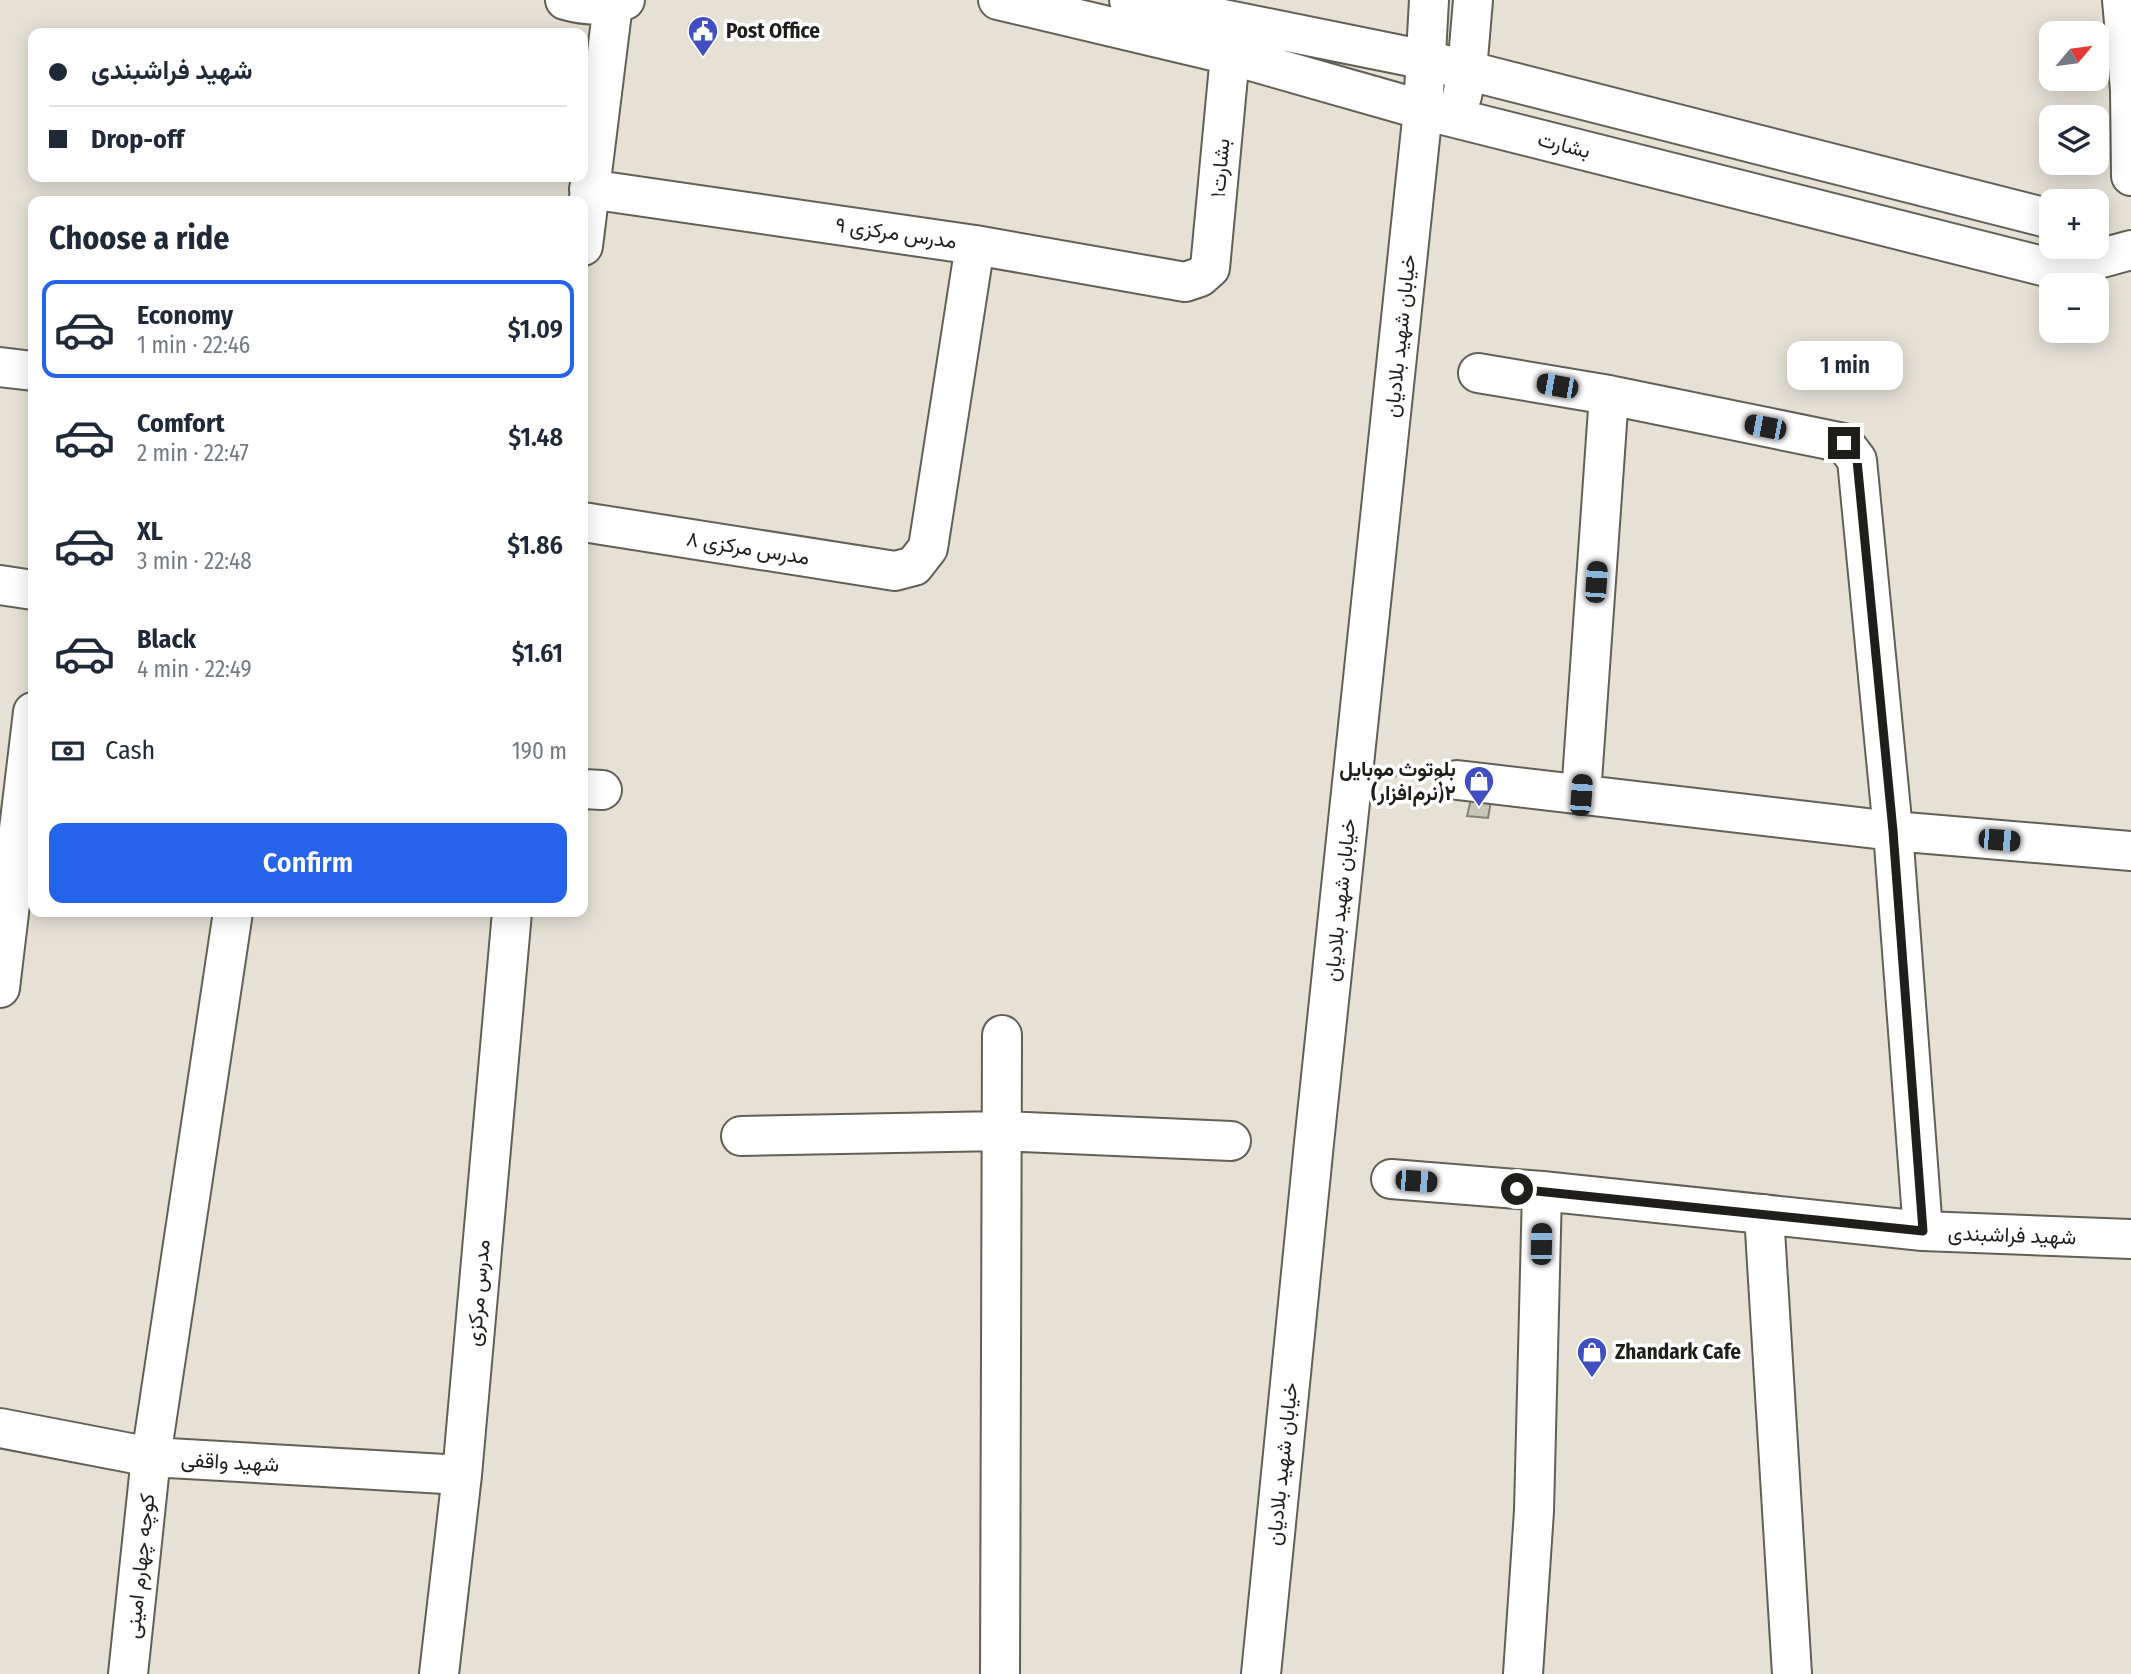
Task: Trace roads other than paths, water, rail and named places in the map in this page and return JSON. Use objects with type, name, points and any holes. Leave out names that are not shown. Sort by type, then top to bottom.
[{"type":"street","points":[[565,0],[584,5],[620,2],[588,198]]},
{"type":"street","name":"بشارت","points":[[998,0],[1230,55],[1441,114],[2058,270],[2131,248]]},
{"type":"street","points":[[1129,0],[1426,60],[2039,216]]},
{"type":"street","name":"خیابان شهید بلادیان","points":[[1261,1674],[1354,771],[1441,114],[1426,60],[1429,0]]},
{"type":"street","name":"خیابان شهید بلادیان","points":[[1441,114],[1467,71],[1473,0]]},
{"type":"street","points":[[2122,0],[2130,90],[2131,176]]},
{"type":"street","name":"بشارت۱","points":[[1200,277],[1210,268],[1230,55]]},
{"type":"street","name":"مدرس مرکزی ۹","points":[[589,189],[975,245],[1185,282],[1200,277]]},
{"type":"street","name":"بشارت","points":[[2109,239],[2131,248]]},
{"type":"street","name":"مدرس مرکزی ۸","points":[[588,523],[895,571],[914,566],[929,548],[975,245]]},
{"type":"street","points":[[0,367],[28,370]]},
{"type":"street","points":[[1478,373],[1609,395],[1844,443],[1857,460],[1893,831],[1923,1231]]},
{"type":"street","points":[[1581,795],[1609,395]]},
{"type":"street","points":[[0,585],[28,589]]},
{"type":"street","points":[[0,988],[28,752]]},
{"type":"street","points":[[1457,780],[1893,831],[2131,851]]},
{"type":"street","name":"کوچه چهارم امینی","points":[[128,1674],[151,1457],[232,917]]},
{"type":"street","name":"مدرس مرکزی","points":[[439,1674],[462,1475],[512,917]]},
{"type":"street","points":[[1000,1674],[1002,1035]]},
{"type":"street","points":[[741,1136],[1002,1131],[1231,1141]]},
{"type":"street","name":"شهید فراشبندی","points":[[1391,1179],[1542,1191],[1923,1231],[2131,1240]]},
{"type":"street","points":[[1523,1674],[1534,1511],[1542,1191]]},
{"type":"street","points":[[1765,1214],[1792,1674]]},
{"type":"street","name":"شهید واقفی","points":[[0,1428],[151,1457],[462,1475]]},
{"type":"place","name":"Post Office","points":[[703,58]]},
{"type":"place","name":"بلوتوث موبایل (نرم‌افزار)۲","points":[[1479,808]]},
{"type":"place","name":"Zhandark Cafe","points":[[1592,1379]]}]
